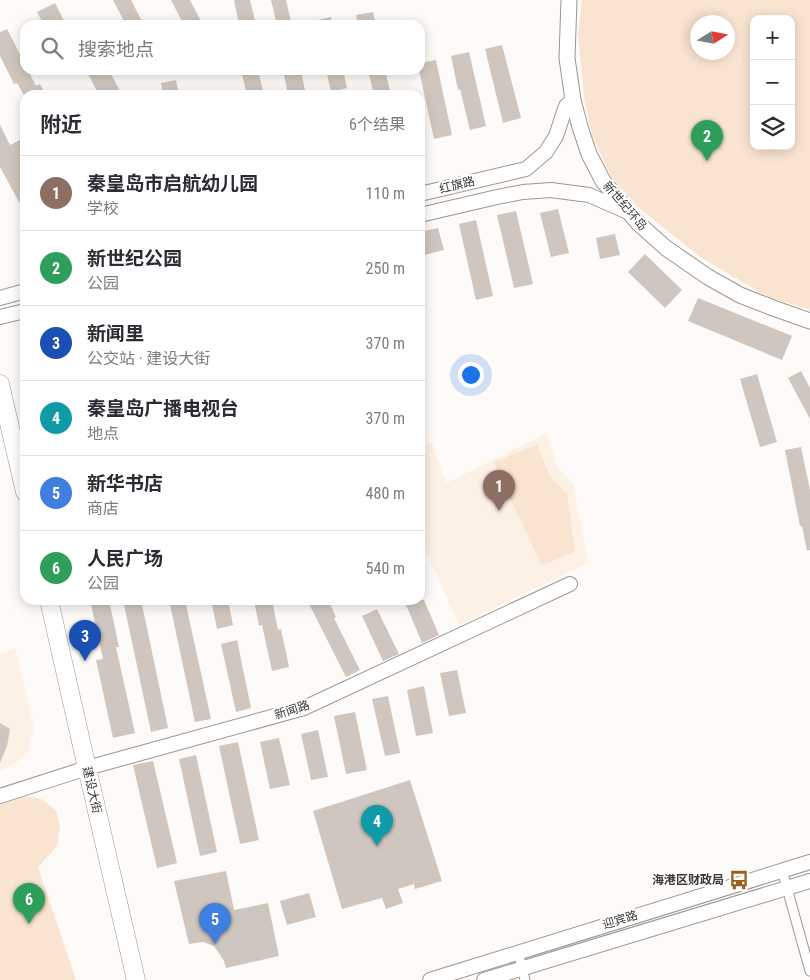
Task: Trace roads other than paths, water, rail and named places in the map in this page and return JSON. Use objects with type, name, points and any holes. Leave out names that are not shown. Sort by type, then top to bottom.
[{"type":"highway","points":[[0,384],[20,470]]},
{"type":"highway","name":"建设大街","points":[[50,605],[136,980]]},
{"type":"main road","name":"新世纪环岛","points":[[569,0],[567,58],[573,100],[588,154],[603,181],[639,224],[666,248],[708,277],[740,295],[810,321]]},
{"type":"main road","name":"红旗路","points":[[425,193],[526,170],[546,152],[556,136],[566,106],[573,100]]},
{"type":"main road","points":[[425,214],[522,192],[550,190],[589,195],[628,212]]},
{"type":"main road","points":[[0,298],[20,292]]},
{"type":"main road","points":[[0,317],[20,312]]},
{"type":"main road","name":"新闻路","points":[[0,796],[86,768],[304,708],[570,584]]},
{"type":"main road","name":"迎宾路","points":[[430,980],[810,862]]},
{"type":"main road","name":"迎宾路","points":[[484,980],[523,974],[810,881]]},
{"type":"street","points":[[782,870],[810,971]]},
{"type":"street","points":[[518,952],[523,974]]},
{"type":"place","name":"新世纪公园","points":[[707,161]]},
{"type":"place","name":"秦皇岛市启航幼儿园","points":[[499,511]]},
{"type":"place","name":"新闻里","points":[[85,661]]},
{"type":"place","name":"秦皇岛广播电视台","points":[[377,846]]},
{"type":"place","name":"海港区财政局","points":[[739,880]]},
{"type":"place","name":"人民广场","points":[[29,924]]},
{"type":"place","name":"新华书店","points":[[215,944]]}]
